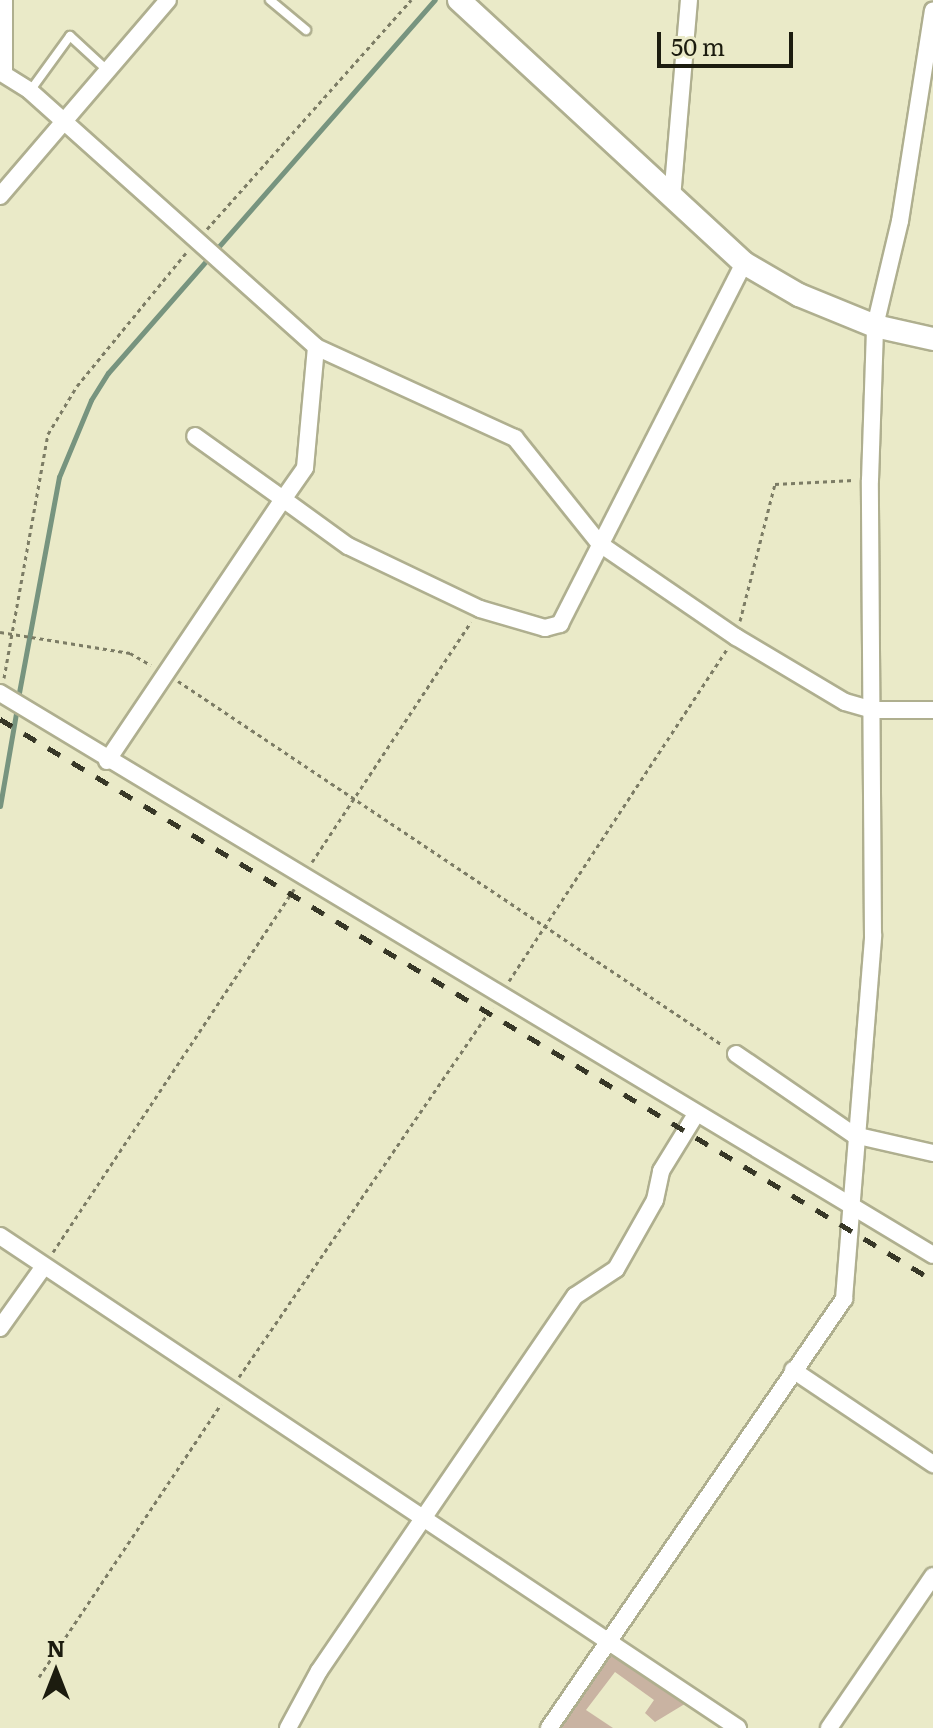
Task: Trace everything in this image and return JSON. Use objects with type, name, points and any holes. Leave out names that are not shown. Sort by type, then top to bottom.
[{"type":"street","points":[[4,0],[2,72],[30,91],[60,123],[316,347],[515,438],[600,544],[736,637],[845,702],[873,710],[933,710]]},
{"type":"street","points":[[0,196],[168,0]]},
{"type":"street","points":[[459,0],[744,263],[799,295],[875,326],[933,339]]},
{"type":"street","points":[[672,198],[689,0]]},
{"type":"street","points":[[549,1728],[607,1639],[844,1299],[854,1135],[873,936],[870,480],[875,326],[900,221],[933,11]]},
{"type":"street","points":[[195,436],[348,546],[480,609],[553,628],[560,624],[744,263]]},
{"type":"street","points":[[107,761],[305,468],[316,347]]},
{"type":"street","points":[[1,693],[301,878],[933,1255]]},
{"type":"street","points":[[736,1054],[854,1135],[933,1153]]},
{"type":"street","points":[[288,1728],[319,1671],[575,1296],[616,1269],[655,1200],[661,1171],[696,1114]]},
{"type":"street","points":[[0,1236],[738,1728]]},
{"type":"street","points":[[0,1328],[44,1266]]},
{"type":"street","points":[[793,1370],[933,1464]]},
{"type":"street","points":[[829,1728],[933,1576]]},
{"type":"lane","points":[[270,0],[306,30]]},
{"type":"lane","points":[[30,91],[70,36],[107,70]]},
{"type":"path","points":[[1,693],[48,434],[77,386],[196,242],[411,0]]},
{"type":"path","points":[[39,1677],[499,997],[736,637],[775,484],[870,480]]},
{"type":"path","points":[[44,1266],[480,609]]},
{"type":"path","points":[[0,632],[130,653],[168,674],[736,1054]]},
{"type":"shaded area","points":[[608,1648],[688,1702],[655,1722],[645,1713],[654,1700],[615,1672],[586,1710],[613,1728],[555,1728]]},
{"type":"waterway","points":[[18,698],[59,477],[91,400],[108,373],[435,0]]},
{"type":"waterway","points":[[0,806],[17,708]]},
{"type":"railway","points":[[0,719],[933,1280]]}]
